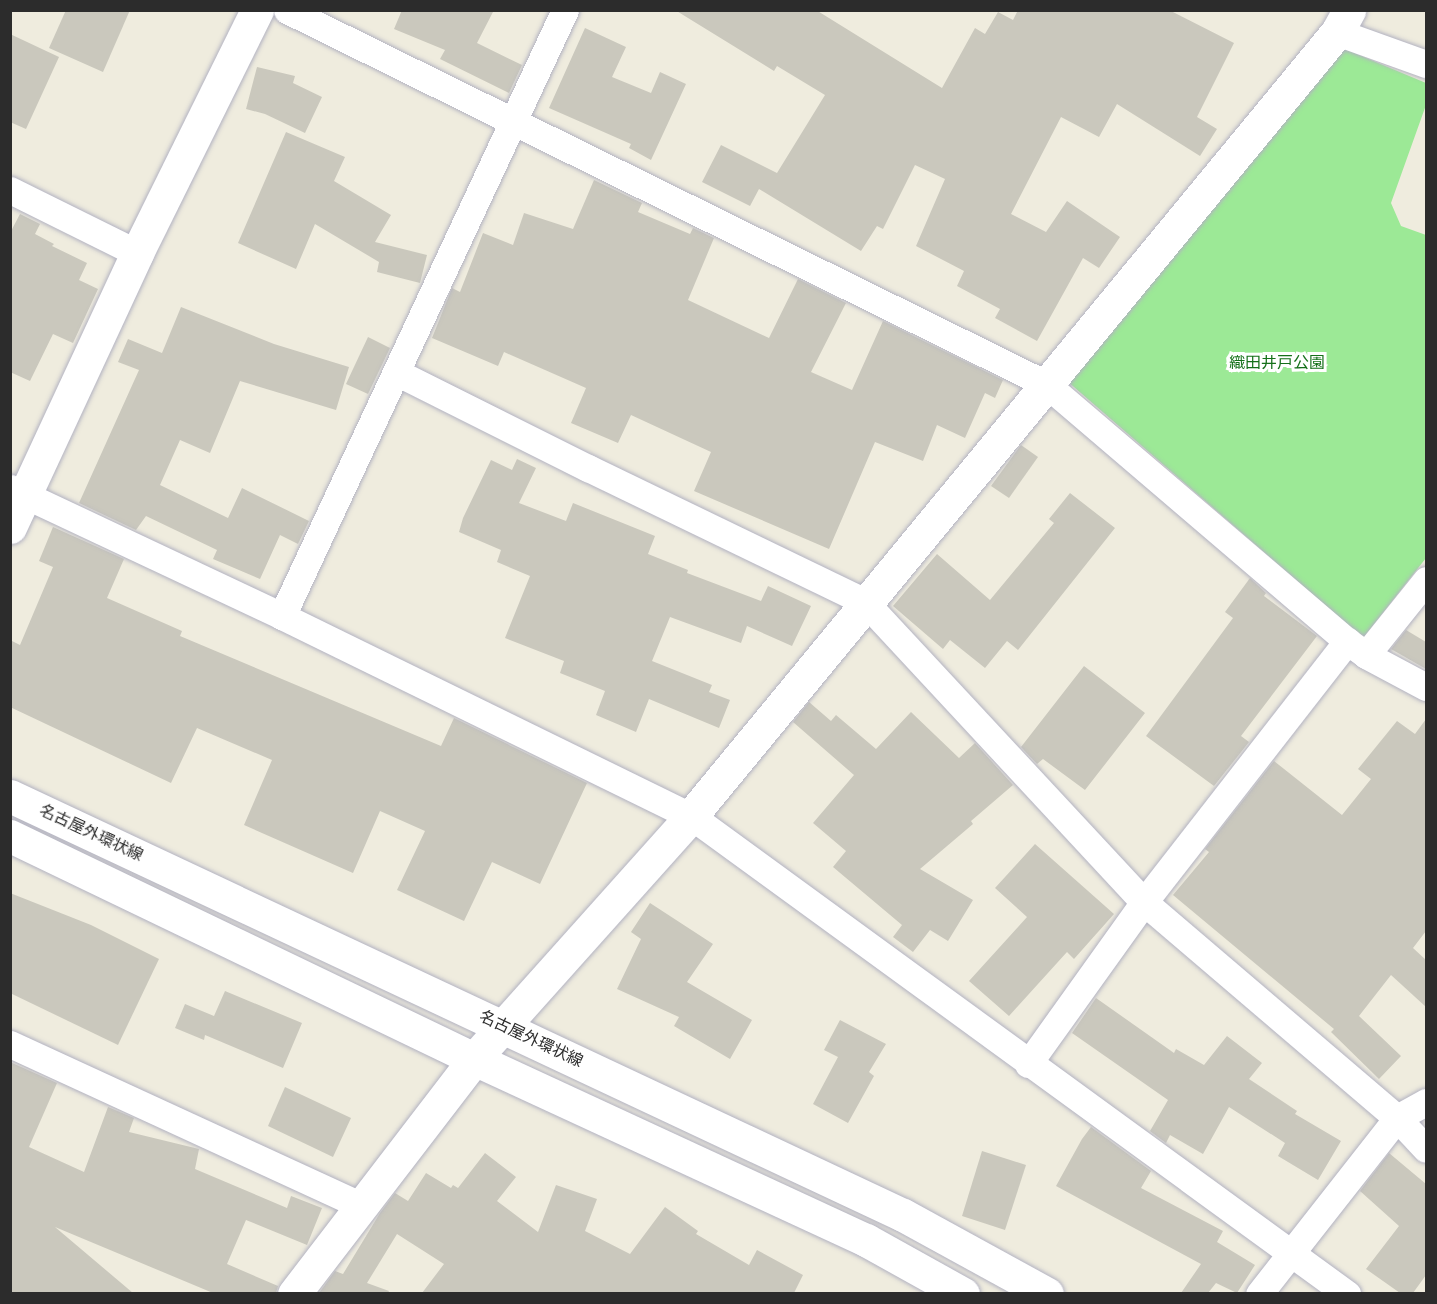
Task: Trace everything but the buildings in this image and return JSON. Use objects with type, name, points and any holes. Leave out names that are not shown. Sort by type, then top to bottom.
[{"type":"street","points":[[10,527],[18,492],[257,10]]},
{"type":"street","points":[[287,10],[1046,384],[1356,648],[1426,687]]},
{"type":"street","points":[[282,616],[566,10]]},
{"type":"street","points":[[294,1293],[474,1059],[691,816],[1343,21],[1426,64]]},
{"type":"street","points":[[10,190],[137,253]]},
{"type":"street","points":[[396,372],[865,602],[1144,902],[1397,1118],[1426,1149]]},
{"type":"street","points":[[18,492],[282,616],[691,816],[1028,1064],[1293,1252],[1347,1293]]},
{"type":"street","points":[[1028,1064],[1144,902],[1356,648],[1426,580]]},
{"type":"street","name":"名古屋外環状線","points":[[10,796],[903,1215],[1047,1293]]},
{"type":"street","points":[[10,836],[474,1059],[866,1240],[963,1293]]},
{"type":"street","points":[[10,1044],[362,1206]]},
{"type":"street","points":[[1259,1293],[1397,1118],[1426,1102]]},
{"type":"green space","name":"織田井戸公園","points":[[1340,47],[1426,83],[1426,105],[1391,203],[1401,226],[1426,235],[1426,558],[1363,638],[1067,381]]}]
